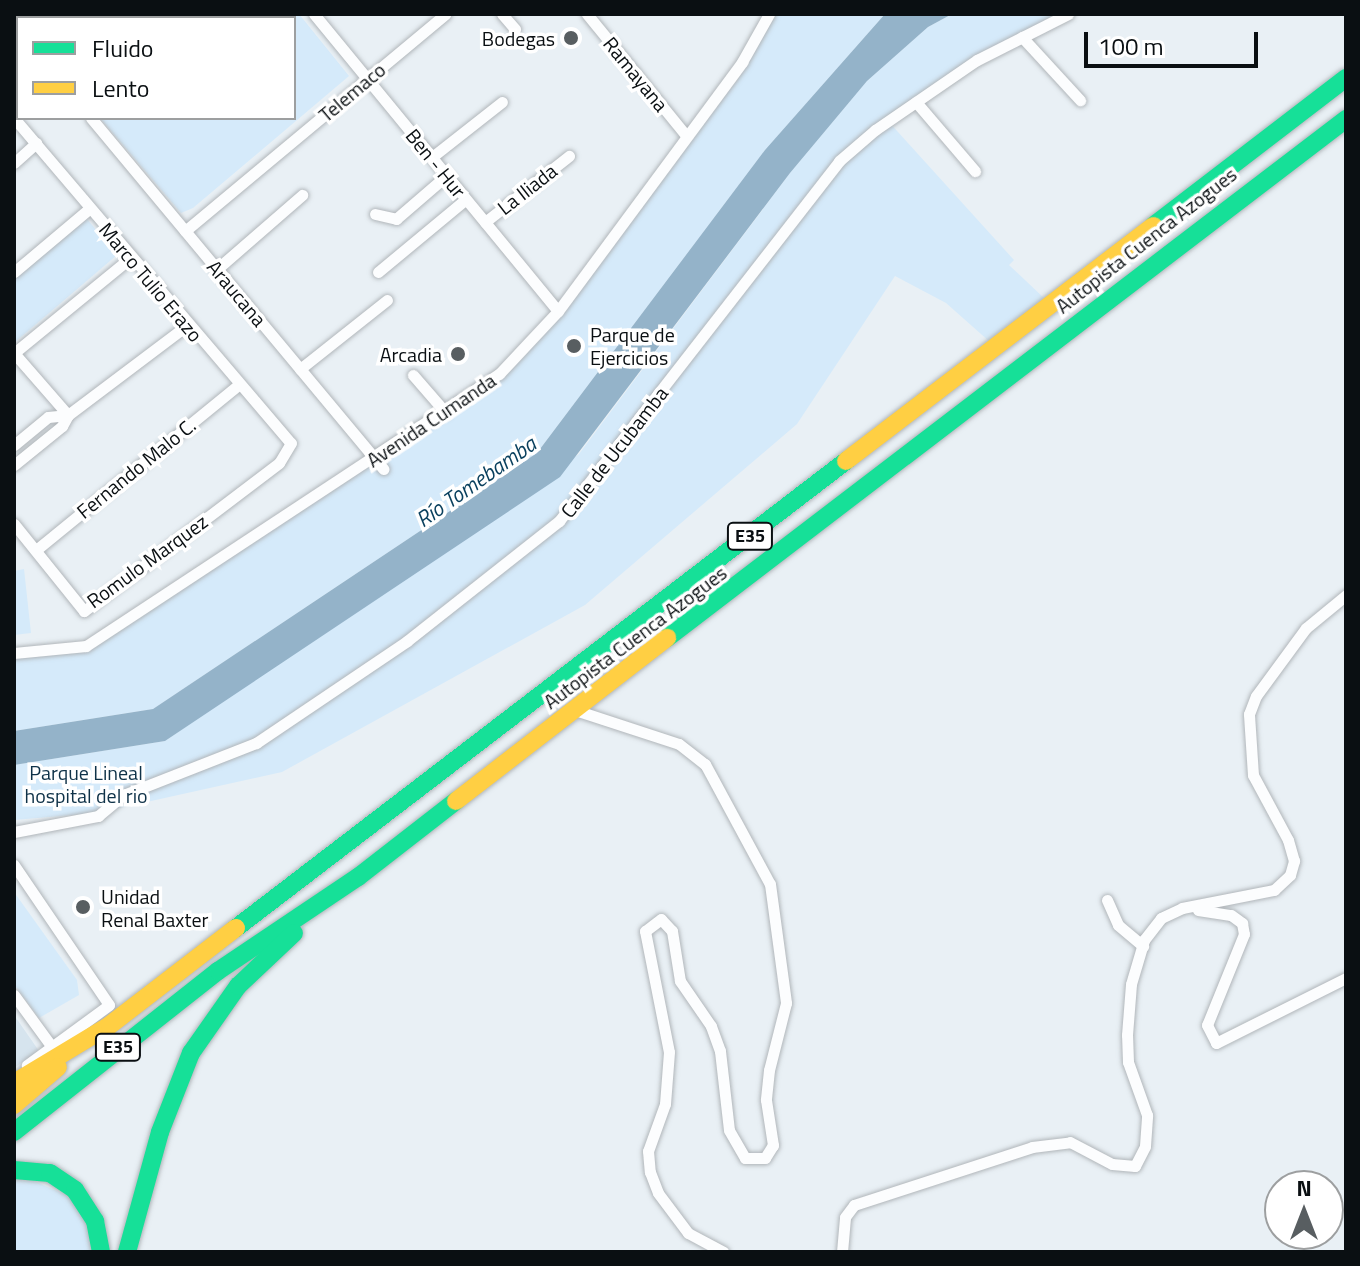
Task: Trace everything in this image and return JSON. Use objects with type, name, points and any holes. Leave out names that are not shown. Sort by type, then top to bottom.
[{"type":"highway","name":"Autopista Cuenca Azogues","points":[[58,1052],[1346,78]]},
{"type":"highway","name":"Autopista Cuenca Azogues","points":[[18,1129],[218,971],[343,889],[1246,190],[1346,119]]},
{"type":"highway","points":[[127,1252],[165,1118],[204,1032],[238,986],[343,889]]},
{"type":"highway","points":[[14,1083],[58,1052]]},
{"type":"highway","name":"E35","points":[[14,1105],[52,1076],[58,1052]]},
{"type":"highway","points":[[14,1170],[50,1173],[75,1190],[95,1221],[101,1252]]},
{"type":"street","name":"Ben - Hur","points":[[314,14],[558,311]]},
{"type":"street","name":"Telemaco","points":[[185,231],[445,14]]},
{"type":"street","points":[[502,14],[515,29]]},
{"type":"street","name":"Ramayana","points":[[587,14],[685,134]]},
{"type":"street","name":"Avenida Cumanda","points":[[14,653],[86,646],[499,374],[558,311],[685,134],[742,62],[769,14]]},
{"type":"street","name":"Calle de Ucubamba","points":[[14,832],[98,816],[123,795],[256,743],[407,641],[559,521],[617,454],[839,161],[977,60],[1068,14]]},
{"type":"street","points":[[1022,37],[1080,100]]},
{"type":"street","points":[[432,157],[502,102]]},
{"type":"street","points":[[916,102],[975,171]]},
{"type":"street","name":"Marco Tulio Erazo","points":[[14,118],[237,386],[291,443]]},
{"type":"street","name":"Araucana","points":[[93,120],[383,469]]},
{"type":"street","points":[[14,163],[36,143]]},
{"type":"street","name":"La Iliada","points":[[485,222],[569,156]]},
{"type":"street","points":[[375,214],[396,219],[447,175]]},
{"type":"street","points":[[217,269],[302,195]]},
{"type":"street","points":[[378,272],[466,199]]},
{"type":"street","points":[[14,272],[90,208]]},
{"type":"street","points":[[68,415],[14,353],[130,258]]},
{"type":"street","points":[[300,369],[387,300]]},
{"type":"street","points":[[14,465],[57,431],[68,415],[186,326]]},
{"type":"street","points":[[413,375],[445,412]]},
{"type":"street","name":"Fernando Malo C.","points":[[36,550],[237,386]]},
{"type":"street","points":[[14,445],[48,417],[68,415]]},
{"type":"street","name":"Romulo Marquez","points":[[14,524],[84,611],[279,463],[291,443]]},
{"type":"street","points":[[842,1252],[845,1217],[854,1205],[1032,1147],[1070,1142],[1112,1164],[1135,1166],[1145,1146],[1147,1115],[1128,1062],[1127,1035],[1131,984],[1143,946],[1161,918],[1182,908],[1274,890],[1290,875],[1294,861],[1288,840],[1253,775],[1249,714],[1256,696],[1306,628],[1346,595]]},
{"type":"street","points":[[575,710],[679,744],[705,764],[770,884],[786,1003],[769,1070],[766,1100],[773,1145],[765,1158],[745,1158],[729,1130],[720,1051],[711,1026],[680,981],[672,931],[661,919],[649,923],[645,931],[669,1052],[665,1104],[648,1151],[650,1172],[688,1233],[723,1252]]},
{"type":"street","points":[[14,865],[109,1005],[58,1052],[14,1074]]},
{"type":"street","points":[[1107,900],[1118,925],[1143,946]]},
{"type":"street","points":[[1182,908],[1221,912],[1242,923],[1239,952],[1207,1025],[1216,1043],[1346,978]]},
{"type":"street","points":[[14,995],[58,1052]]},
{"type":"shaded area","points":[[885,14],[952,14],[928,27],[867,81],[790,173],[560,477],[165,741],[14,765],[14,731],[153,709],[537,453],[765,150]]},
{"type":"shaded area","points":[[14,1015],[39,1051],[14,1068]]},
{"type":"green space","points":[[14,14],[299,14],[349,76],[193,208],[181,213],[102,120],[296,120],[296,16],[16,16]]},
{"type":"green space","points":[[776,14],[885,14],[765,150],[537,453],[153,709],[14,731],[14,654],[86,646],[499,374],[558,311],[738,79]]},
{"type":"green space","name":"Parque Lineal hospital del rio","points":[[952,14],[1068,14],[977,60],[888,121],[1014,260],[1009,265],[1045,299],[990,342],[946,303],[895,276],[797,424],[585,605],[282,772],[97,813],[14,820],[14,765],[165,741],[579,454],[790,173],[867,81],[928,27]]},
{"type":"green space","points":[[87,219],[117,255],[14,343],[14,279]]},
{"type":"green space","points":[[24,569],[31,633],[14,635],[14,571]]},
{"type":"green space","points":[[14,892],[77,980],[79,995],[39,1018],[14,984]]},
{"type":"green space","points":[[14,1180],[34,1181],[68,1196],[82,1210],[93,1252],[14,1252]]},
{"type":"traffic: fast","points":[[1153,226],[1346,78]]},
{"type":"traffic: fast","points":[[667,638],[1346,119]]},
{"type":"traffic: fast","points":[[236,928],[846,461]]},
{"type":"traffic: fast","points":[[14,1132],[218,971],[358,877],[456,801]]},
{"type":"traffic: fast","points":[[127,1252],[160,1132],[191,1053],[238,986],[294,933]]},
{"type":"traffic: fast","points":[[14,1170],[50,1173],[75,1190],[95,1221],[101,1252]]},
{"type":"traffic: slow","points":[[846,461],[1153,226]]},
{"type":"traffic: slow","points":[[456,801],[667,638]]},
{"type":"traffic: slow","points":[[14,1083],[110,1025],[236,928]]},
{"type":"traffic: slow","points":[[14,1105],[58,1067]]},
{"type":"place","name":"Bodegas","points":[[571,38]]},
{"type":"place","name":"Parque de Ejercicios","points":[[574,346]]},
{"type":"place","name":"Arcadia","points":[[458,354]]},
{"type":"place","name":"Unidad Renal Baxter","points":[[83,907]]},
{"type":"water label","name":"Río Tomebamba","points":[[476,482]]}]
